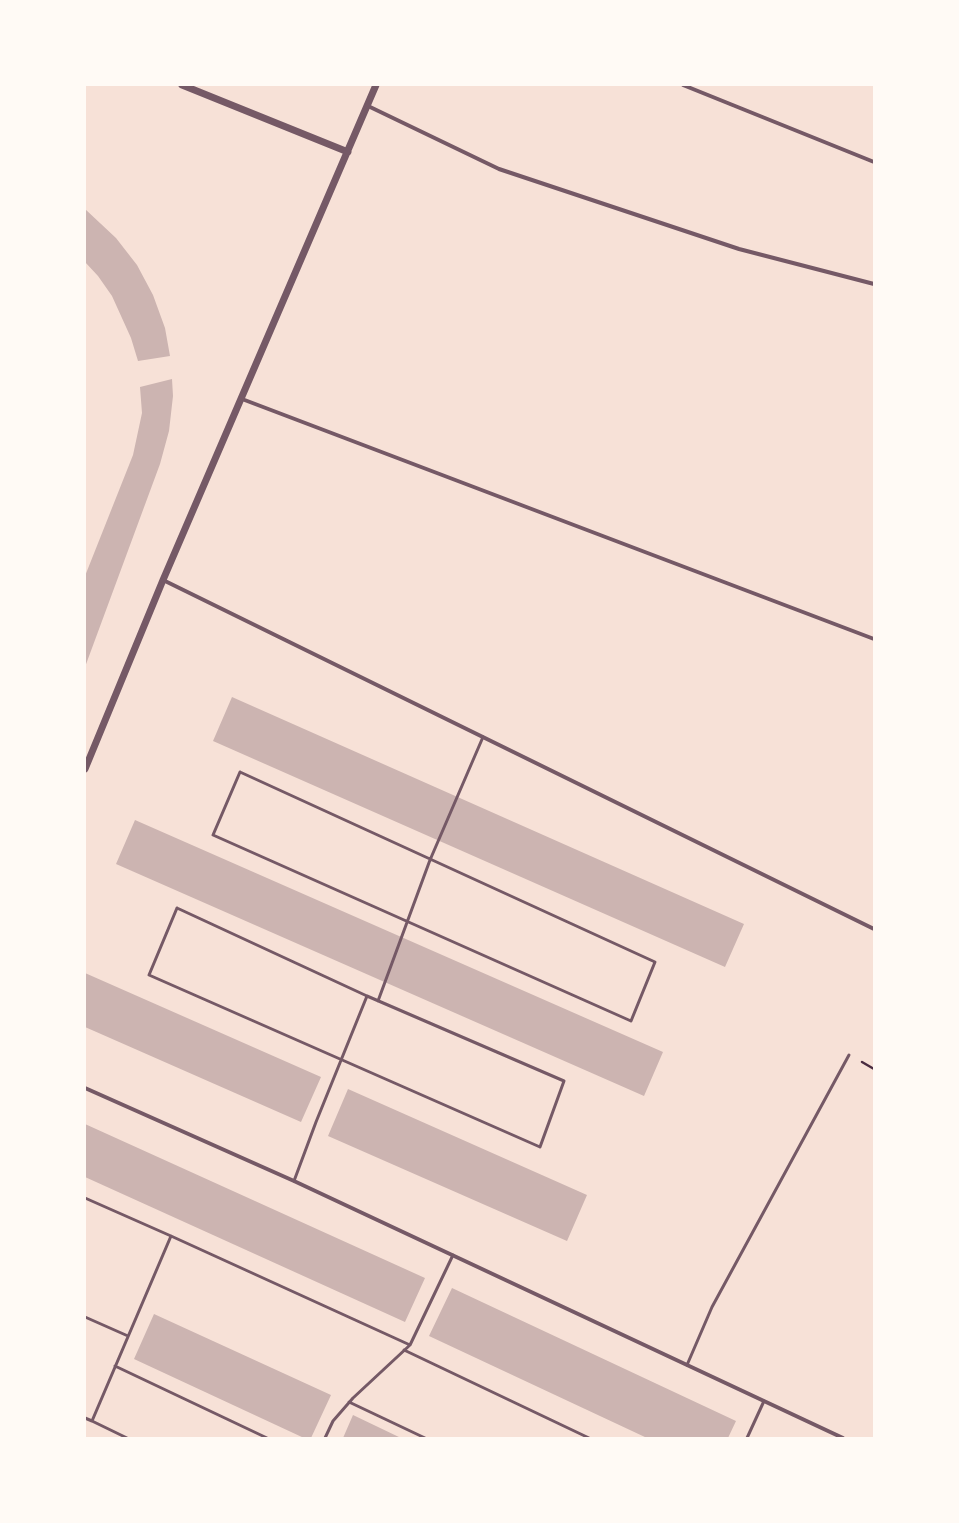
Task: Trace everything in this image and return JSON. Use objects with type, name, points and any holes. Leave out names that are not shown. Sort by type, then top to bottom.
[{"type":"street","points":[[182,85],[348,152]]},
{"type":"street","points":[[85,769],[163,580],[376,85]]},
{"type":"street","points":[[683,85],[874,162]]},
{"type":"street","points":[[368,106],[499,169],[739,249],[874,284]]},
{"type":"street","points":[[242,399],[874,639]]},
{"type":"street","points":[[163,580],[874,929]]},
{"type":"street","points":[[85,1088],[294,1181],[843,1438]]},
{"type":"lane","points":[[378,1001],[430,860],[483,737]]},
{"type":"lane","points":[[240,772],[430,860],[654,962],[631,1021],[213,835],[240,772]]},
{"type":"lane","points":[[177,908],[378,1001],[564,1081],[540,1147],[149,975],[177,908]]},
{"type":"lane","points":[[294,1181],[367,996]]},
{"type":"lane","points":[[687,1365],[712,1307],[849,1055]]},
{"type":"lane","points":[[85,1198],[410,1345]]},
{"type":"lane","points":[[92,1421],[171,1236]]},
{"type":"lane","points":[[325,1438],[333,1421],[349,1402],[410,1345],[453,1255]]},
{"type":"lane","points":[[85,1317],[128,1336]]},
{"type":"lane","points":[[404,1350],[589,1438]]},
{"type":"lane","points":[[115,1366],[267,1438]]},
{"type":"lane","points":[[747,1438],[764,1401]]},
{"type":"lane","points":[[349,1402],[425,1438]]},
{"type":"lane","points":[[85,1418],[127,1438]]},
{"type":"building","points":[[85,209],[116,238],[137,265],[153,295],[165,328],[170,356],[138,361],[131,338],[112,296],[98,276],[85,262]]},
{"type":"building","points":[[172,379],[173,396],[169,431],[160,464],[85,667],[85,576],[133,455],[142,413],[140,387]]},
{"type":"building","points":[[232,697],[744,924],[725,967],[213,741]]},
{"type":"building","points":[[135,820],[663,1052],[644,1096],[116,864]]},
{"type":"building","points":[[85,973],[321,1077],[301,1122],[85,1027]]},
{"type":"building","points":[[348,1089],[587,1195],[567,1241],[328,1136]]},
{"type":"building","points":[[85,1124],[425,1278],[405,1322],[85,1177]]},
{"type":"building","points":[[452,1288],[736,1421],[728,1438],[647,1438],[429,1336]]},
{"type":"building","points":[[154,1314],[331,1395],[311,1438],[304,1438],[134,1359]]},
{"type":"building","points":[[353,1415],[401,1438],[343,1438]]}]
